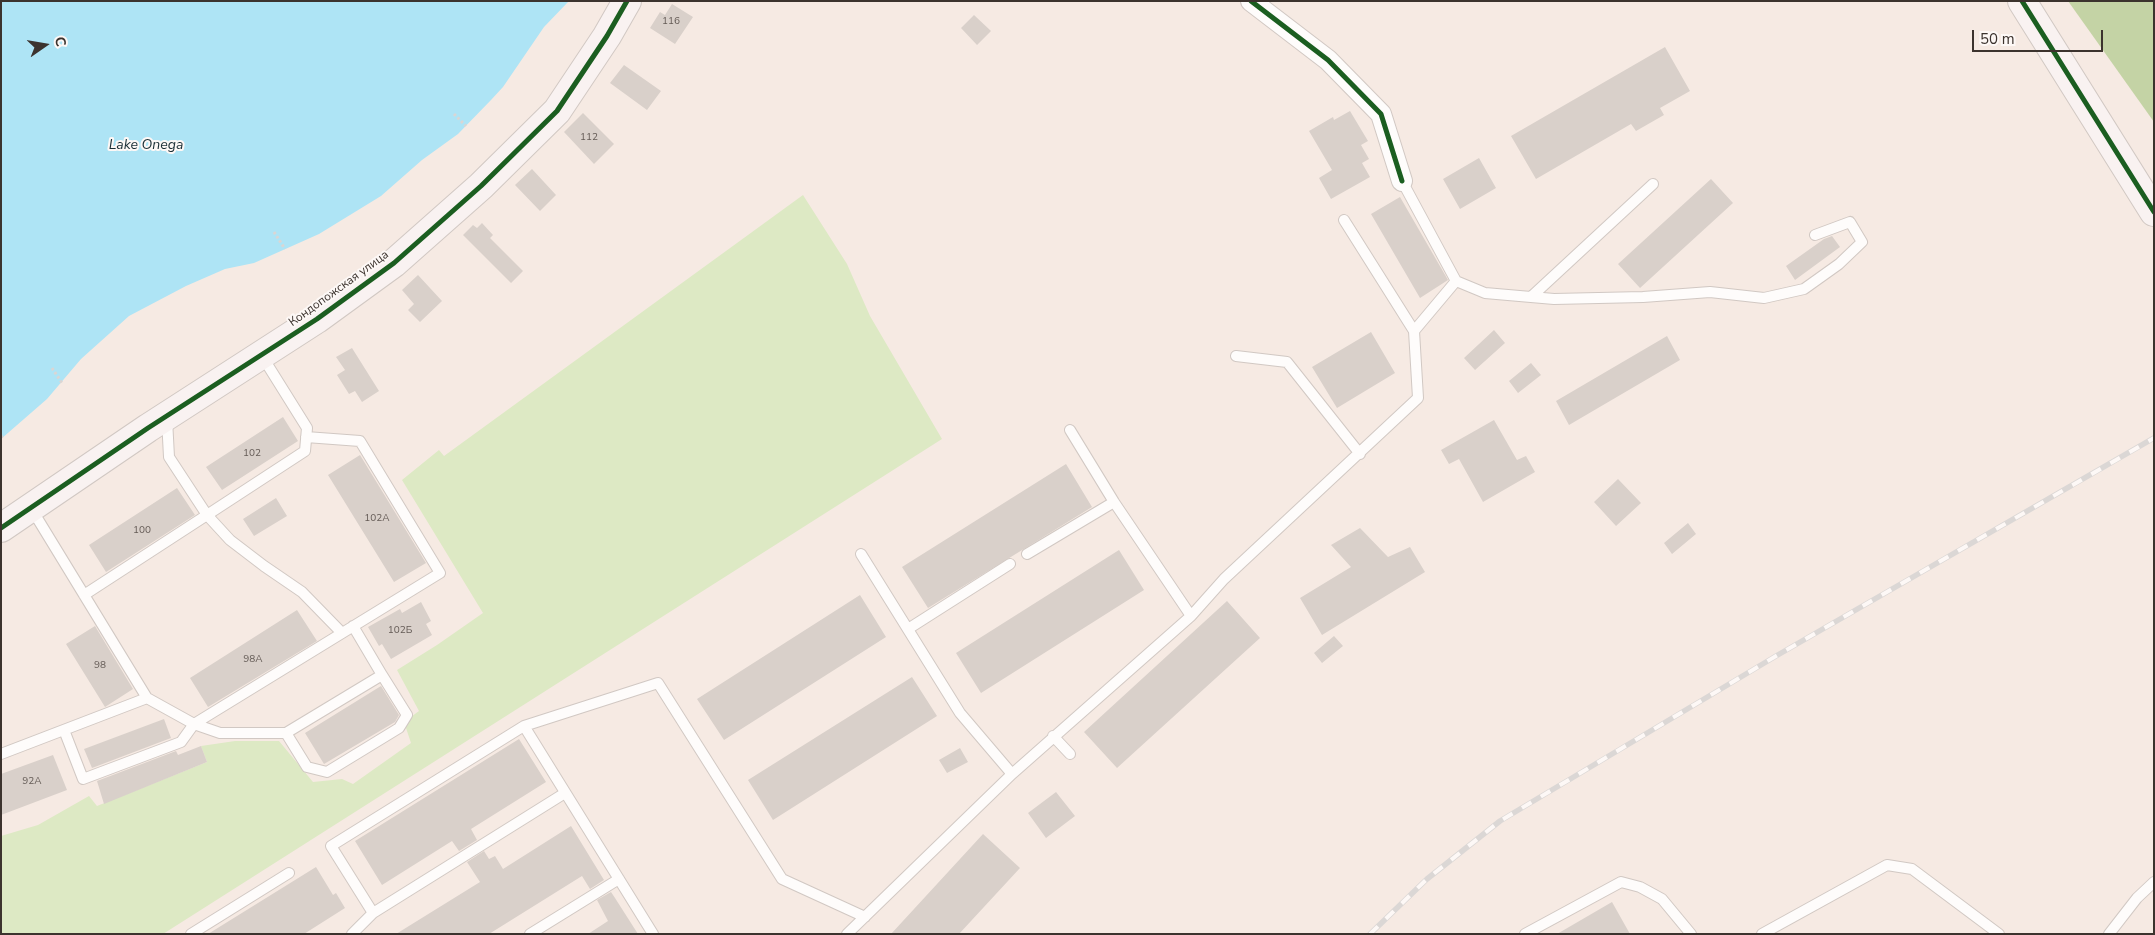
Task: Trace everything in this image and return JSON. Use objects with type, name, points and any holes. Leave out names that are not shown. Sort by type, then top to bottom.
[{"type":"street","name":"Кондопожская улица","points":[[1,528],[167,416],[317,319],[394,263],[481,186],[557,111],[627,1]]},
{"type":"street","points":[[1251,1],[1328,60],[1381,114],[1402,181]]},
{"type":"street","points":[[2022,1],[2154,212]]},
{"type":"lane","points":[[1402,181],[1456,281],[1485,293],[1554,299],[1642,297],[1710,292],[1764,298],[1804,289],[1839,264],[1862,242],[1850,222],[1815,235]]},
{"type":"lane","points":[[1531,297],[1653,184]]},
{"type":"lane","points":[[848,934],[1012,774],[1191,616],[1224,580],[1418,398],[1414,331],[1344,220]]},
{"type":"lane","points":[[1414,331],[1456,281]]},
{"type":"lane","points":[[84,595],[305,451],[307,428],[261,355]]},
{"type":"lane","points":[[1236,356],[1287,362],[1360,454]]},
{"type":"lane","points":[[167,416],[169,457],[207,515],[230,540],[302,592],[342,633]]},
{"type":"lane","points":[[1070,430],[1114,502],[1191,616]]},
{"type":"lane","points":[[64,730],[82,779],[181,742],[194,724],[440,573],[360,441],[306,437]]},
{"type":"lane","points":[[1027,554],[1114,502]]},
{"type":"lane","points":[[30,508],[147,698],[194,724],[220,733],[286,733],[382,675]]},
{"type":"lane","points":[[860,554],[960,713],[1012,774]]},
{"type":"lane","points":[[908,629],[1010,564]]},
{"type":"lane","points":[[286,733],[307,767],[327,772],[399,728],[407,715],[353,626]]},
{"type":"lane","points":[[373,913],[331,846],[524,726],[658,683],[782,879],[865,917]]},
{"type":"lane","points":[[1,754],[147,698]]},
{"type":"lane","points":[[524,726],[653,934]]},
{"type":"lane","points":[[1054,736],[1070,754]]},
{"type":"lane","points":[[352,934],[373,913],[565,793]]},
{"type":"lane","points":[[1762,934],[1886,865],[1912,869],[1999,934]]},
{"type":"lane","points":[[191,934],[289,873]]},
{"type":"lane","points":[[530,934],[619,879]]},
{"type":"lane","points":[[1525,934],[1621,882],[1640,887],[1662,899],[1691,934]]},
{"type":"lane","points":[[2109,934],[2137,898],[2154,882]]},
{"type":"path","points":[[454,114],[466,126]]},
{"type":"path","points":[[274,232],[285,249]]},
{"type":"path","points":[[52,368],[62,383]]},
{"type":"green space","points":[[2068,1],[2154,1],[2154,122]]},
{"type":"green space","points":[[803,195],[847,264],[870,316],[942,439],[163,934],[1,934],[1,836],[38,825],[89,796],[97,806],[207,762],[201,746],[235,741],[279,741],[313,782],[342,779],[353,784],[411,743],[404,722],[419,711],[397,670],[483,613],[402,480],[439,450],[444,456]]},
{"type":"water","name":"Lake Onega","points":[[1,1],[569,1],[544,27],[503,87],[491,100],[458,134],[422,160],[381,196],[319,234],[254,263],[225,269],[186,286],[129,316],[81,359],[47,399],[1,439]]},
{"type":"building","points":[[672,4],[693,17],[675,44],[650,28],[660,12],[665,15]]},
{"type":"building","points":[[974,15],[991,31],[977,45],[961,28]]},
{"type":"building","points":[[1665,47],[1690,91],[1660,108],[1664,115],[1636,131],[1631,124],[1536,179],[1511,136]]},
{"type":"building","points":[[624,65],[661,91],[647,110],[610,83]]},
{"type":"building","points":[[1350,111],[1368,141],[1361,145],[1369,159],[1362,163],[1370,177],[1331,199],[1319,178],[1332,170],[1309,131],[1333,117],[1334,120]]},
{"type":"building","points":[[583,113],[614,144],[594,164],[564,132]]},
{"type":"building","points":[[1479,158],[1496,188],[1460,209],[1443,179]]},
{"type":"building","points":[[532,169],[556,195],[540,211],[515,185]]},
{"type":"building","points":[[1711,179],[1733,203],[1640,288],[1618,264]]},
{"type":"building","points":[[1400,197],[1448,280],[1420,298],[1371,214]]},
{"type":"building","points":[[482,223],[493,235],[490,238],[523,271],[511,283],[463,235],[473,225],[477,228]]},
{"type":"building","points":[[1832,236],[1840,247],[1795,280],[1786,266],[1824,239]]},
{"type":"building","points":[[418,275],[442,301],[420,322],[408,310],[414,304],[402,290]]},
{"type":"building","points":[[1494,330],[1505,343],[1475,370],[1464,358]]},
{"type":"building","points":[[1371,332],[1395,373],[1337,408],[1312,367]]},
{"type":"building","points":[[1667,336],[1680,360],[1569,425],[1556,401]]},
{"type":"building","points":[[352,348],[379,391],[362,402],[355,391],[349,394],[337,375],[345,370],[336,357]]},
{"type":"building","points":[[1531,363],[1541,375],[1518,393],[1509,381]]},
{"type":"building","points":[[283,417],[298,441],[222,490],[206,467]]},
{"type":"building","points":[[1494,420],[1517,460],[1526,456],[1535,472],[1483,502],[1459,459],[1449,464],[1441,450]]},
{"type":"building","points":[[360,455],[426,563],[394,582],[328,475]]},
{"type":"building","points":[[1066,464],[1092,507],[928,608],[902,567]]},
{"type":"building","points":[[1618,479],[1641,503],[1616,526],[1594,502]]},
{"type":"building","points":[[177,488],[195,515],[106,572],[89,545]]},
{"type":"building","points":[[276,498],[287,516],[254,536],[243,519]]},
{"type":"building","points":[[1688,523],[1696,534],[1672,554],[1664,543]]},
{"type":"building","points":[[1360,528],[1388,557],[1410,547],[1425,572],[1322,635],[1300,598],[1351,567],[1331,545]]},
{"type":"building","points":[[1119,550],[1144,590],[981,693],[956,653]]},
{"type":"building","points":[[860,595],[886,637],[724,740],[697,699]]},
{"type":"building","points":[[1227,601],[1260,638],[1117,768],[1084,732]]},
{"type":"building","points":[[421,602],[431,621],[426,624],[432,635],[391,659],[382,644],[379,646],[368,627],[400,609],[402,613]]},
{"type":"building","points":[[297,610],[317,641],[208,707],[190,678]]},
{"type":"building","points":[[95,626],[133,689],[105,707],[66,644]]},
{"type":"building","points":[[1334,636],[1343,646],[1322,663],[1314,653]]},
{"type":"building","points":[[912,677],[937,716],[773,820],[748,780]]},
{"type":"building","points":[[381,686],[399,715],[395,722],[324,764],[305,733]]},
{"type":"building","points":[[164,719],[171,738],[92,768],[84,749]]},
{"type":"building","points":[[519,739],[546,782],[471,829],[477,840],[459,851],[452,841],[382,885],[355,841]]},
{"type":"building","points":[[201,746],[207,762],[104,804],[97,781],[176,751],[178,755]]},
{"type":"building","points":[[960,748],[968,762],[947,773],[939,760]]},
{"type":"building","points":[[53,755],[67,790],[1,815],[1,774]]},
{"type":"building","points":[[1056,792],[1075,816],[1046,838],[1028,813]]},
{"type":"building","points":[[571,826],[604,880],[590,889],[582,876],[489,934],[396,934],[480,882],[467,862],[484,851],[489,859],[495,856],[503,869]]},
{"type":"building","points":[[983,834],[1020,868],[959,934],[891,934]]},
{"type":"building","points":[[316,867],[333,895],[336,893],[345,908],[304,934],[208,934]]},
{"type":"building","points":[[611,892],[638,934],[588,934],[608,921],[597,900]]},
{"type":"building","points":[[1612,902],[1630,934],[1557,934]]},
{"type":"railway","points":[[1370,934],[1427,879],[1500,821],[1776,656],[2154,438]]},
{"type":"cycle path","points":[[1,528],[148,428],[317,319],[394,263],[481,186],[557,111],[607,36],[627,1]]},
{"type":"cycle path","points":[[1251,1],[1328,60],[1381,114],[1402,181]]},
{"type":"cycle path","points":[[2022,1],[2154,212]]}]
